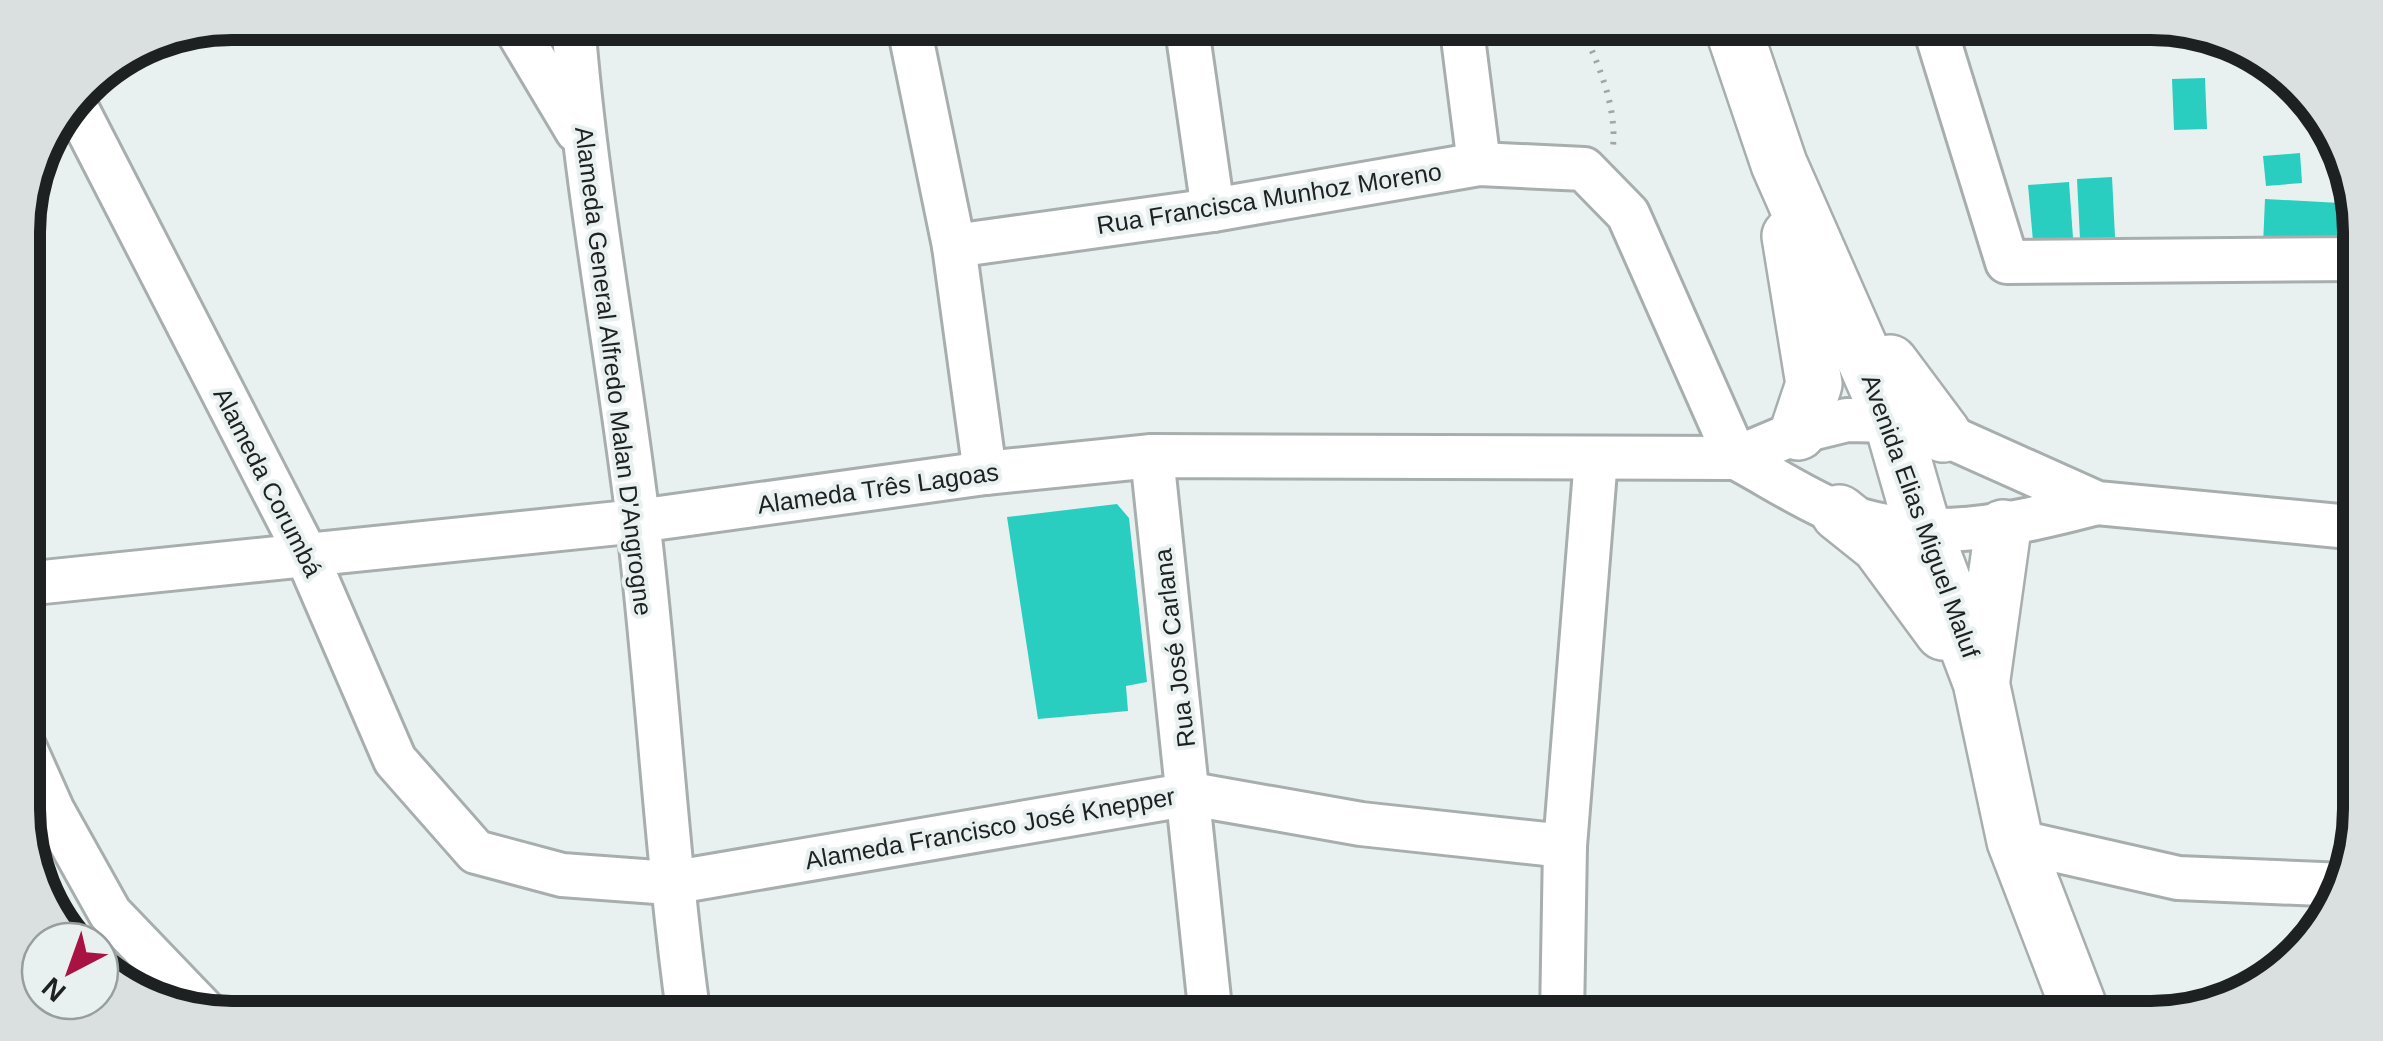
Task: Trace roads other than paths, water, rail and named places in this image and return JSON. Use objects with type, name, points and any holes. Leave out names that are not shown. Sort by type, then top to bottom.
[{"type":"main road","points":[[1737,40],[1779,164],[1814,384],[1798,432]]},
{"type":"main road","points":[[1779,164],[1898,378],[1918,428]]},
{"type":"main road","name":"Avenida Elias Miguel Maluf","points":[[1918,428],[1923,529],[1982,682],[2015,841],[2076,1001]]},
{"type":"main road","points":[[1839,513],[1879,546],[1982,682]]},
{"type":"main road","points":[[1982,682],[2004,528]]},
{"type":"street","points":[[523,40],[582,140]]},
{"type":"street","name":"Alameda General Alfredo Malan D'Angrogne","points":[[574,40],[582,140],[638,521],[670,883],[687,1001]]},
{"type":"street","points":[[912,40],[954,246],[985,472]]},
{"type":"street","points":[[1189,40],[1213,210]]},
{"type":"street","points":[[1464,40],[1479,164]]},
{"type":"street","points":[[1939,40],[2007,262],[2343,258]]},
{"type":"street","name":"Alameda Corumbá","points":[[81,114],[305,552],[395,760],[476,852]]},
{"type":"street","name":"Rua Francisca Munhoz Moreno","points":[[954,246],[1213,210],[1479,164],[1597,181],[1628,214],[1736,458]]},
{"type":"street","name":"Alameda Três Lagoas","points":[[40,582],[305,552],[638,521],[985,472],[1152,456],[1736,458],[1798,432],[1847,420],[1918,428],[2097,502],[2343,526]]},
{"type":"street","points":[[1798,432],[1793,465],[1803,485],[1839,513]]},
{"type":"street","name":"Rua José Carlana","points":[[1152,456],[1191,794],[1209,1001]]},
{"type":"street","points":[[1562,1001],[1565,846],[1596,458]]},
{"type":"street","name":"Alameda Três Lagoas","points":[[1736,458],[1839,513],[1892,527],[2004,528],[2097,502]]},
{"type":"street","points":[[1998,458],[2013,471],[2019,486],[2017,512],[2004,528]]},
{"type":"street","points":[[40,782],[110,913],[189,996]]},
{"type":"street","name":"Alameda Francisco José Knepper","points":[[476,852],[562,875],[670,883],[1191,794],[1361,824],[1565,846]]},
{"type":"street","points":[[2015,841],[2178,878],[2327,884]]}]
